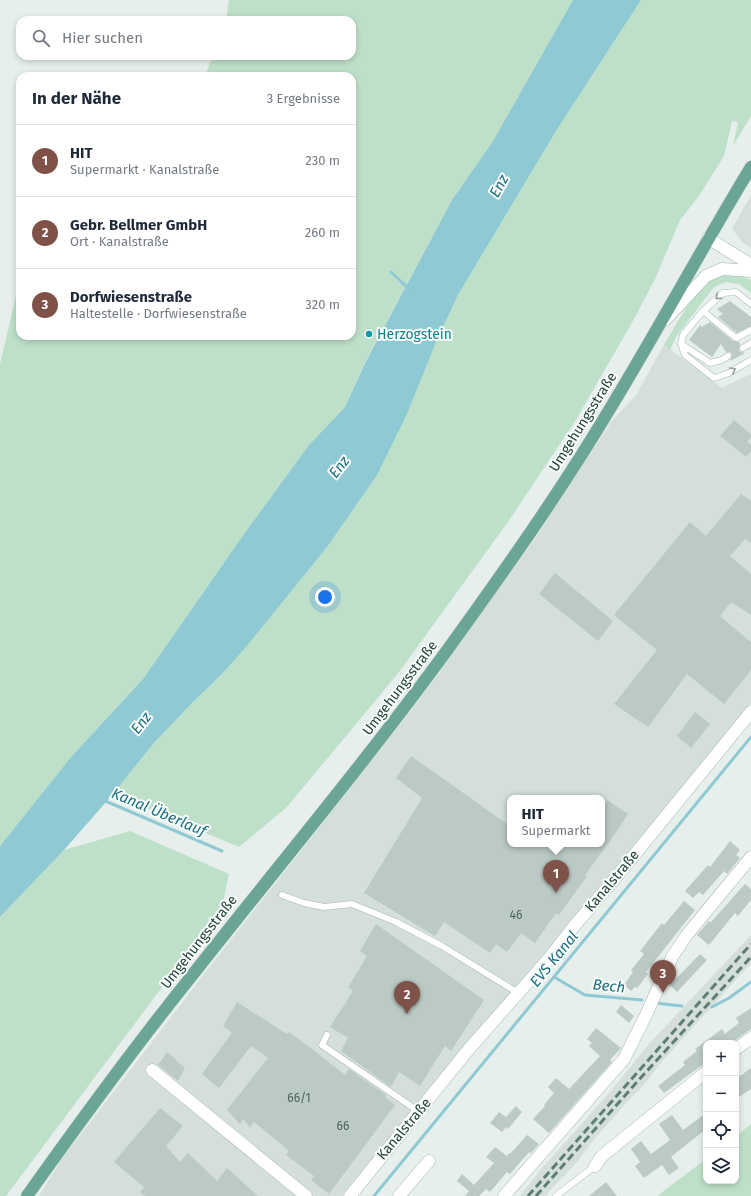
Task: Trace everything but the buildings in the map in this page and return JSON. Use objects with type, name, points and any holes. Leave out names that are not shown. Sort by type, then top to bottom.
[{"type":"main road","name":"Umgehungsstraße","points":[[27,1196],[148,1031],[357,768],[445,653],[520,547],[566,479],[610,408],[708,238],[751,167]]},
{"type":"street","points":[[708,238],[751,265]]},
{"type":"street","points":[[657,328],[706,276],[722,269],[751,271]]},
{"type":"street","name":"Kanalstraße","points":[[350,1196],[418,1112],[551,956],[751,712]]},
{"type":"street","points":[[504,1196],[624,1059],[648,1014],[672,956],[686,936],[751,858]]},
{"type":"street","points":[[739,1047],[751,1038]]},
{"type":"street","points":[[152,1070],[306,1196]]},
{"type":"street","points":[[595,1166],[602,1156],[703,1074]]},
{"type":"street","points":[[399,1196],[429,1161]]},
{"type":"lane","points":[[751,304],[736,292],[723,293],[703,311],[683,335],[681,344],[685,355],[714,378],[729,373],[751,360]]},
{"type":"lane","points":[[703,311],[736,338],[751,330]]},
{"type":"lane","points":[[743,348],[751,343]]},
{"type":"lane","points":[[681,344],[710,363],[722,360],[728,356]]},
{"type":"lane","points":[[282,895],[324,908],[352,904],[396,922],[442,946],[518,993]]},
{"type":"lane","points":[[327,1034],[322,1045],[418,1112]]},
{"type":"lane","points":[[556,1196],[595,1166]]},
{"type":"shaded area","points":[[751,195],[751,248],[743,243],[732,229]]},
{"type":"shaded area","points":[[664,345],[722,388],[751,374],[751,703],[435,1087],[342,1196],[39,1196],[61,1160],[440,672],[536,537],[611,422],[636,395]]},
{"type":"shaded area","points":[[751,935],[751,963],[659,1065],[643,1086],[591,1143],[578,1161],[545,1196],[520,1196],[542,1168],[610,1092],[648,1045]]},
{"type":"green space","points":[[229,0],[573,0],[493,141],[452,200],[365,362],[345,407],[309,445],[244,534],[143,679],[71,757],[0,846],[0,364],[16,296],[16,340],[356,340],[356,72],[207,72],[211,60],[356,60],[356,16],[227,16]]},
{"type":"green space","points":[[641,0],[751,0],[751,116],[733,146],[738,122],[732,121],[724,156],[699,196],[680,220],[655,279],[633,321],[574,423],[508,522],[399,672],[286,808],[239,847],[141,806],[117,789],[153,744],[221,675],[327,547],[436,342],[458,295],[556,131]]},
{"type":"green space","points":[[733,274],[751,280],[751,293],[739,284],[726,282],[714,287],[676,337],[670,350],[664,345],[685,310],[703,285],[709,280]]},
{"type":"green space","points":[[130,831],[229,874],[222,907],[6,1196],[0,1196],[0,917],[64,850]]},
{"type":"green space","points":[[751,1124],[751,1196],[657,1196],[703,1161],[703,1184],[739,1184],[739,1134]]},
{"type":"water","name":"Enz","points":[[573,0],[641,0],[556,131],[458,295],[436,342],[407,414],[377,475],[327,547],[246,647],[221,675],[153,744],[113,794],[64,850],[0,917],[0,846],[71,757],[143,679],[244,534],[309,445],[345,407],[365,363],[452,200],[493,141]]},
{"type":"waterway","points":[[391,272],[409,289]]},
{"type":"waterway","name":"EVS Kanal","points":[[374,1196],[751,737]]},
{"type":"waterway","name":"Kanal Überlauf","points":[[103,800],[222,851]]},
{"type":"waterway","name":"Bech","points":[[554,977],[585,995],[642,1000]]},
{"type":"waterway","name":"Bech","points":[[712,1007],[729,998],[751,982]]},
{"type":"waterway","name":"Bech","points":[[655,1003],[682,1006]]},
{"type":"railway","points":[[528,1196],[751,944]]},
{"type":"railway","points":[[536,1196],[636,1083],[751,957]]},
{"type":"place","name":"Herzogstein","points":[[369,334]]},
{"type":"place","name":"HIT","points":[[556,893]]},
{"type":"place","name":"Dorfwiesenstraße","points":[[663,993]]},
{"type":"place","name":"Gebr. Bellmer GmbH","points":[[407,1014]]}]
